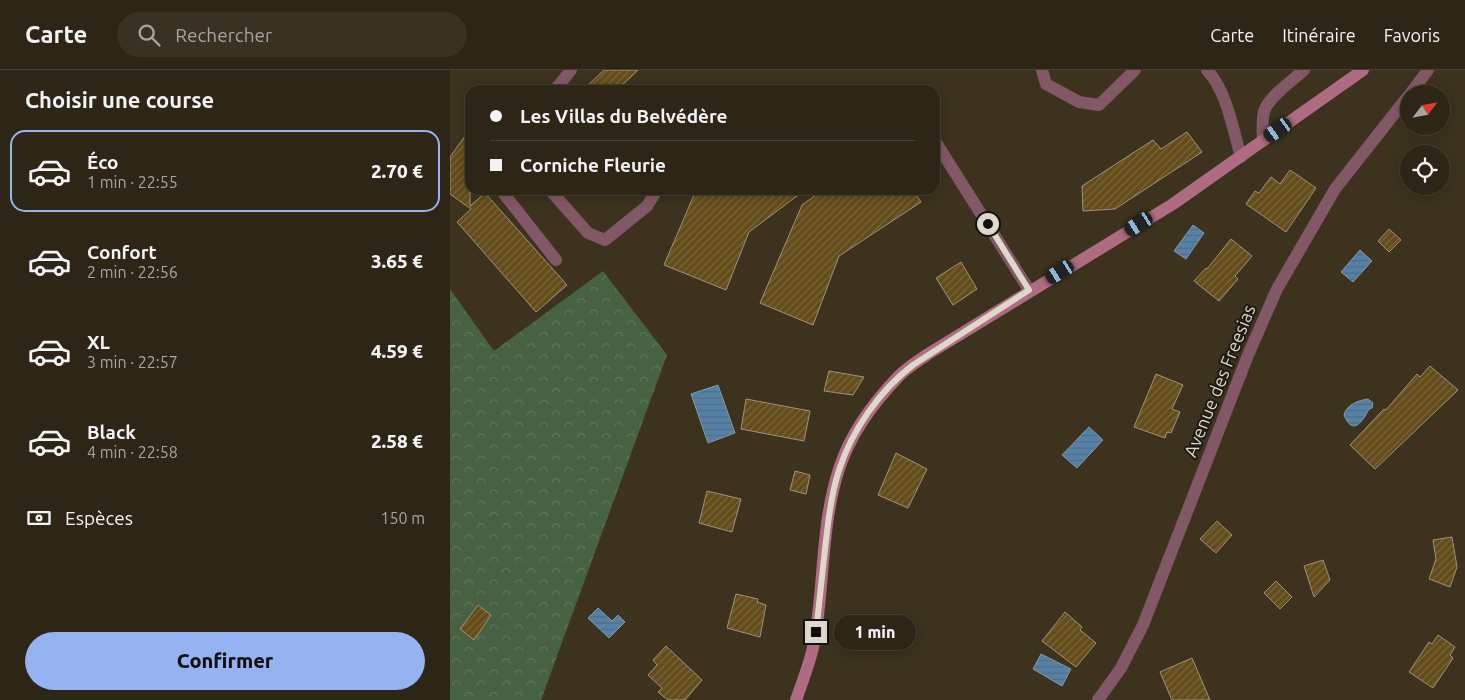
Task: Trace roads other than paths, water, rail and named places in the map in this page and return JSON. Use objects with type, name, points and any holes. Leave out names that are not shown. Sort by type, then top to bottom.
[{"type":"main road","points":[[796,700],[807,670],[816,632],[830,509],[839,469],[853,438],[872,407],[899,376],[928,354],[1029,290],[1173,204],[1362,70]]},
{"type":"street","points":[[559,85],[571,70]]},
{"type":"street","points":[[1042,70],[1046,84],[1079,102],[1099,105],[1135,70]]},
{"type":"street","points":[[1207,70],[1213,76],[1225,101],[1241,157]]},
{"type":"street","points":[[1263,141],[1265,109],[1276,95],[1304,70]]},
{"type":"street","name":"Avenue des Freesias","points":[[1416,85],[1428,70]]},
{"type":"street","name":"Avenue des Freesias","points":[[1098,700],[1121,668],[1143,625],[1245,364],[1277,288],[1336,189],[1400,106]]},
{"type":"street","points":[[940,148],[1029,290]]},
{"type":"street","points":[[505,195],[556,260]]},
{"type":"street","points":[[554,195],[588,233],[605,240],[647,206],[654,195]]},
{"type":"water","points":[[1193,225],[1204,233],[1186,259],[1174,251]]},
{"type":"water","points":[[1360,250],[1372,261],[1353,282],[1341,272]]},
{"type":"water","points":[[718,385],[735,433],[708,443],[691,394]]},
{"type":"water","points":[[1368,399],[1373,403],[1372,408],[1369,409],[1361,422],[1354,426],[1347,422],[1344,415],[1347,408]]},
{"type":"water","points":[[1089,427],[1103,440],[1077,468],[1062,455]]},
{"type":"water","points":[[598,608],[612,621],[618,615],[625,622],[609,638],[588,618]]},
{"type":"water","points":[[1041,654],[1071,669],[1062,686],[1033,669]]}]
